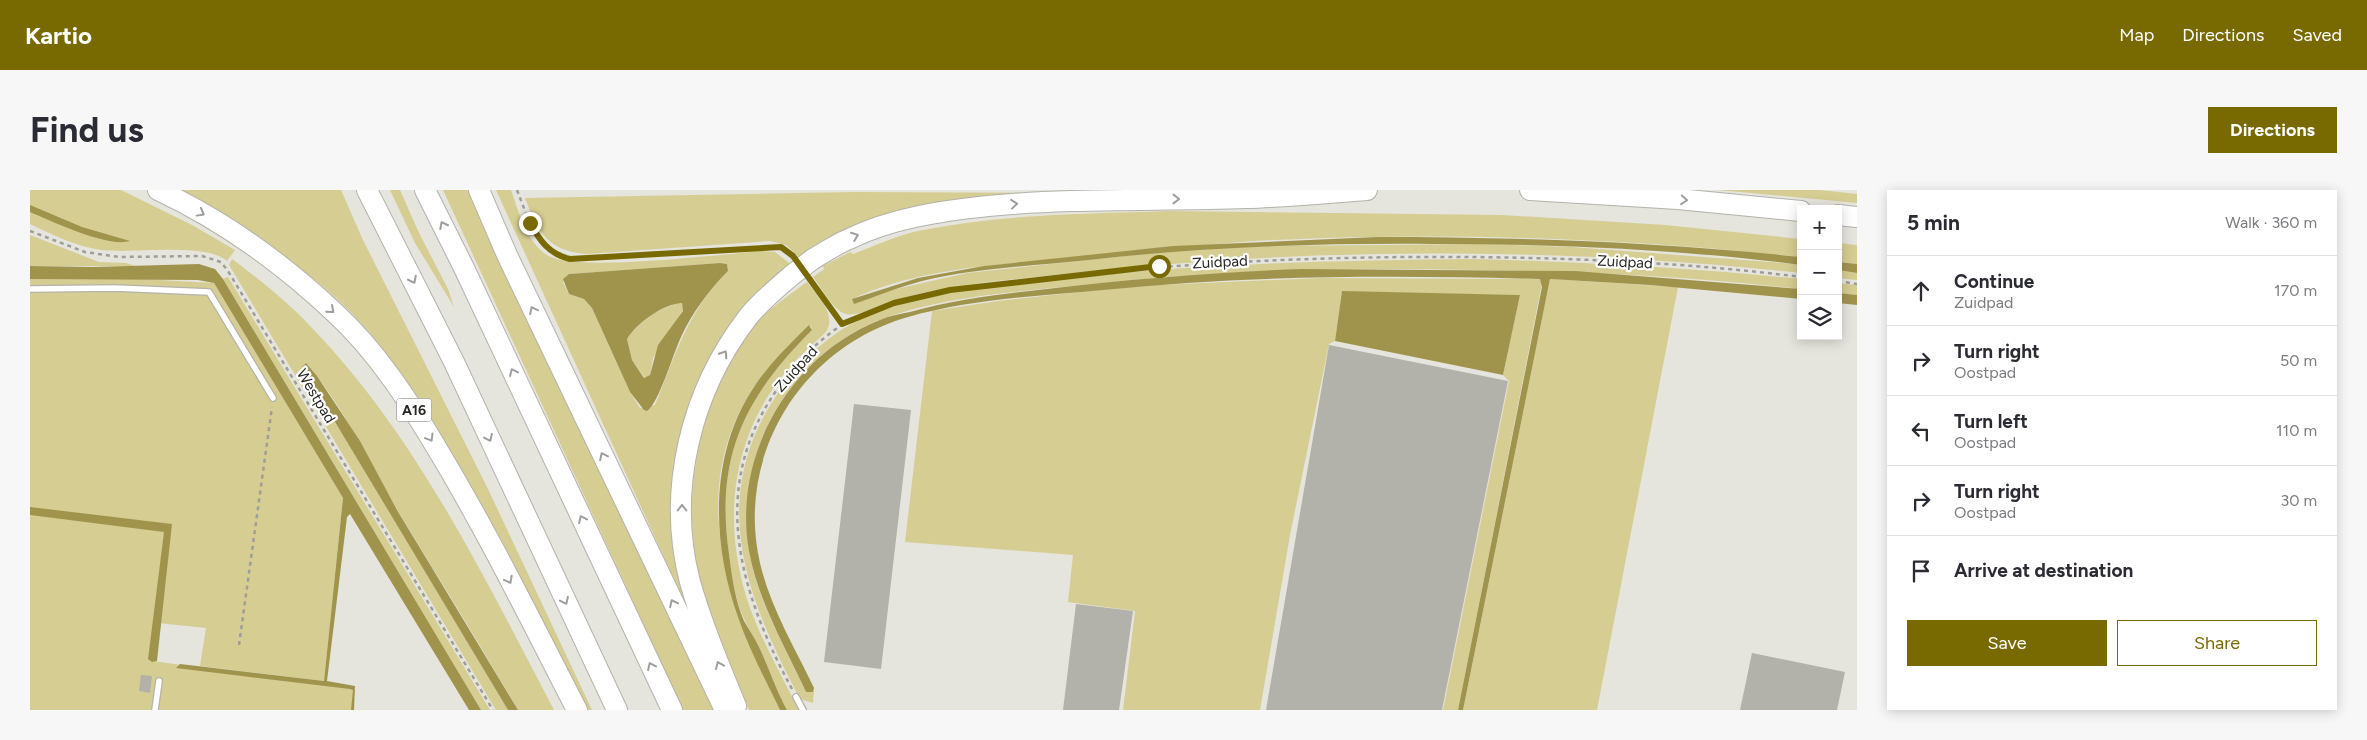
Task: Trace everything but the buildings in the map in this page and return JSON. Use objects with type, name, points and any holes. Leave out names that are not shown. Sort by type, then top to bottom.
[{"type":"highway","name":"A16","points":[[158,190],[226,228],[277,264],[335,312],[370,352],[412,406],[470,504],[577,710]]},
{"type":"highway","points":[[367,190],[454,362],[616,710]]},
{"type":"highway","points":[[425,190],[464,268],[672,710]]},
{"type":"highway","points":[[479,190],[511,264],[725,710]]},
{"type":"highway","points":[[738,710],[711,645],[690,581],[682,538],[685,454],[697,409],[723,354],[749,317],[802,268],[848,239],[885,225],[929,214],[1028,202],[1247,198],[1367,190]]},
{"type":"highway","points":[[1530,190],[1678,199],[1797,211]]},
{"type":"highway","points":[[1842,215],[1857,217]]},
{"type":"lane","points":[[30,289],[115,288],[209,292],[273,398]]},
{"type":"lane","points":[[155,710],[159,681]]},
{"type":"lane","points":[[796,697],[803,710]]},
{"type":"path","points":[[517,190],[536,234],[549,250],[558,256],[580,259],[773,247],[786,249],[842,324]]},
{"type":"path","name":"Westpad","points":[[30,231],[68,248],[101,255],[202,256],[221,262],[234,280],[493,710]]},
{"type":"path","name":"Zuidpad","points":[[796,697],[760,624],[743,571],[737,522],[739,476],[750,438],[772,396],[801,358],[842,324],[894,303],[950,290],[1159,266],[1233,261],[1358,256],[1519,258],[1678,265],[1797,276]]},
{"type":"path","points":[[1842,282],[1857,284]]},
{"type":"path","points":[[239,645],[273,398]]},
{"type":"shaded area","points":[[30,190],[121,190],[192,225],[235,250],[227,261],[217,255],[186,250],[116,251],[83,246],[30,224]]},
{"type":"shaded area","points":[[179,190],[341,190],[362,238],[488,489],[592,710],[585,710],[424,409],[410,386],[377,342],[339,301],[274,249]]},
{"type":"shaded area","points":[[390,190],[400,190],[419,233],[448,289],[454,307],[415,243]]},
{"type":"shaded area","points":[[443,190],[470,190],[713,710],[683,710]]},
{"type":"shaded area","points":[[496,190],[511,190],[528,234],[547,255],[562,260],[586,262],[650,261],[762,251],[775,252],[793,266],[690,406],[691,616]],"holes":[[[727,264],[728,271],[714,286],[692,318],[655,405],[640,408],[630,392],[592,308],[584,299],[569,294],[563,282],[569,274]]]},
{"type":"shaded area","points":[[1718,190],[1820,190],[1857,194],[1857,203]]},
{"type":"shaded area","points":[[854,192],[1051,193],[1003,197],[802,260],[786,245],[770,241],[587,254],[574,252],[563,249],[546,238],[535,221],[525,198]]},
{"type":"shaded area","points":[[30,205],[82,227],[130,241],[108,241],[65,227],[30,212]]},
{"type":"shaded area","points":[[1168,211],[1502,215],[1665,225],[1797,239],[1797,257],[1669,245],[1538,238],[1406,237],[1274,240],[975,267],[943,272],[881,287],[852,299],[967,273],[1191,249],[1270,246],[1482,244],[1572,247],[1797,265],[1797,273],[1706,264],[1517,254],[1328,255],[1139,266],[992,282],[921,294],[852,314],[846,314],[836,308],[813,277],[824,269],[823,266],[850,252],[853,254],[893,238],[918,231],[980,221],[1074,214]]},
{"type":"shaded area","points":[[30,235],[99,262],[126,263],[135,266],[30,266]]},
{"type":"shaded area","points":[[1377,237],[1536,239],[1642,244],[1797,257],[1797,265],[1663,251],[1571,246],[1304,245],[1175,252],[984,270],[922,281],[854,304],[852,299],[918,278],[984,266],[1173,246]]},
{"type":"shaded area","points":[[1842,243],[1857,245],[1857,264],[1842,262]]},
{"type":"shaded area","points":[[232,259],[303,318],[350,370],[384,415],[446,510],[554,710],[518,710],[398,511],[334,399],[308,365],[302,367],[508,710],[496,710],[229,265]]},
{"type":"shaded area","points":[[1474,259],[1638,266],[1797,279],[1797,289],[1637,275],[1554,272],[1423,269],[1277,271],[1131,280],[979,296],[928,305],[871,324],[852,333],[826,351],[792,386],[776,409],[754,461],[747,517],[748,545],[754,573],[771,618],[806,692],[813,692],[814,688],[813,703],[800,699],[780,660],[749,582],[741,543],[739,504],[745,465],[759,426],[791,375],[821,345],[855,322],[895,306],[923,298],[981,287],[1145,271],[1333,261]]},
{"type":"shaded area","points":[[1842,262],[1857,264],[1857,273],[1842,271]]},
{"type":"shaded area","points":[[720,263],[727,264],[728,271],[714,286],[690,319],[666,377],[652,406],[647,411],[644,410],[630,392],[592,308],[584,299],[569,294],[563,279],[569,274]],"holes":[[[682,303],[683,311],[658,345],[650,375],[644,378],[632,360],[627,339],[651,315],[667,307]]]},
{"type":"shaded area","points":[[199,264],[215,269],[223,279],[481,710],[469,710],[350,514],[347,517],[327,681],[355,686],[354,710],[351,710],[353,690],[350,689],[176,668],[180,664],[324,681],[343,498],[214,283],[198,280],[30,279],[30,266],[93,267]]},
{"type":"shaded area","points":[[1303,269],[1575,271],[1797,289],[1797,299],[1650,285],[1550,279],[1463,710],[1458,710],[1542,287],[1540,279],[1321,277],[1157,285],[980,302],[908,317],[870,332],[837,353],[808,380],[785,411],[768,446],[758,483],[755,523],[760,563],[776,611],[814,688],[813,692],[806,692],[765,606],[749,551],[746,515],[750,480],[759,445],[774,413],[795,383],[819,358],[848,336],[883,319],[961,300],[1079,285],[1239,272]]},
{"type":"shaded area","points":[[1842,271],[1857,273],[1857,280],[1842,278]]},
{"type":"shaded area","points":[[30,273],[214,283],[343,498],[324,681],[200,666],[206,628],[158,623],[153,661],[354,689],[353,710],[30,710]]},
{"type":"shaded area","points":[[228,277],[490,710],[481,710],[223,279]]},
{"type":"shaded area","points":[[1321,278],[1540,279],[1542,283],[1458,710],[1443,710],[1509,381],[1503,375],[1520,295],[1342,292],[1335,341],[1329,344],[1290,535],[1260,710],[1123,710],[1135,611],[1068,602],[1073,555],[905,542],[932,311],[998,301],[1135,286]]},
{"type":"shaded area","points":[[1550,279],[1678,287],[1597,710],[1463,710]]},
{"type":"shaded area","points":[[807,282],[825,306],[828,312],[829,325],[826,332],[783,375],[765,401],[751,429],[741,457],[734,517],[741,578],[750,608],[767,647],[799,710],[787,710],[759,647],[745,621],[736,597],[729,554],[726,488],[731,458],[740,431],[752,405],[768,380],[788,355],[812,330],[811,326],[779,357],[751,391],[731,431],[721,472],[718,512],[722,552],[732,592],[746,632],[780,710],[749,710],[713,626],[697,569],[692,510],[694,480],[705,422],[715,394],[728,367],[754,326],[765,314]]},
{"type":"shaded area","points":[[1842,283],[1857,285],[1857,295],[1842,293]]},
{"type":"shaded area","points":[[1342,291],[1520,295],[1503,375],[1335,341]]},
{"type":"shaded area","points":[[1842,293],[1857,295],[1857,305],[1842,303]]},
{"type":"shaded area","points":[[682,303],[683,310],[653,358],[650,375],[645,378],[632,360],[627,339],[637,327],[651,316],[667,307]]},
{"type":"shaded area","points":[[809,325],[812,330],[788,355],[768,380],[752,405],[740,431],[731,458],[726,488],[726,519],[730,563],[736,597],[744,621],[757,644],[787,710],[780,710],[747,641],[729,589],[723,560],[719,501],[728,443],[738,416],[764,373]]},
{"type":"shaded area","points":[[306,363],[317,376],[360,441],[397,510],[518,710],[508,710],[302,367]]},
{"type":"shaded area","points":[[30,507],[172,524],[157,661],[152,662],[148,659],[164,532],[30,515]]},
{"type":"route","points":[[530,223],[542,243],[549,250],[558,256],[570,259],[781,247],[793,256],[842,324],[894,303],[950,290],[1159,266]]}]
